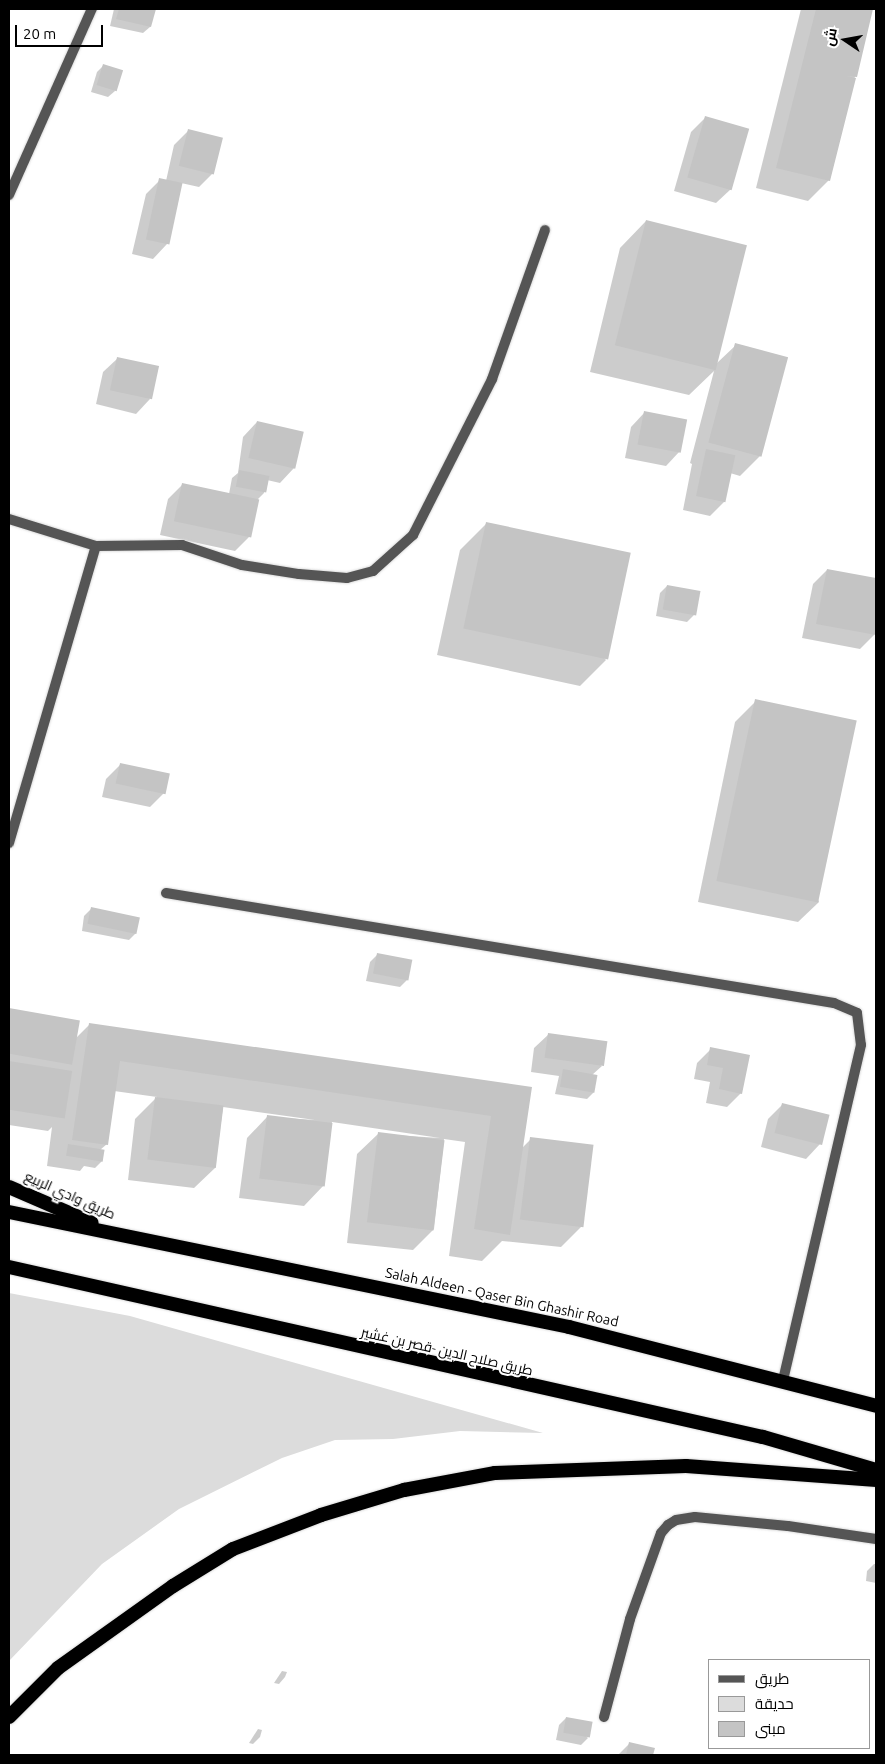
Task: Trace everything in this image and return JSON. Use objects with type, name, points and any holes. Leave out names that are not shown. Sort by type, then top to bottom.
[{"type":"highway","name":"طريق وادي الربيع","points":[[9,1187],[118,1234]]},
{"type":"highway","points":[[9,1212],[118,1234]]},
{"type":"highway","name":"Salah Aldeen - Qaser Bin Ghashir Road","points":[[118,1234],[569,1327],[783,1379],[876,1406]]},
{"type":"highway","name":"طريق صلاح الدين -قصر بن غشير","points":[[9,1267],[763,1437],[876,1470]]},
{"type":"highway","points":[[9,1717],[58,1668],[172,1586],[234,1549],[321,1515],[404,1490],[495,1473],[686,1466],[876,1480]]},
{"type":"street","points":[[9,195],[92,9]]},
{"type":"street","points":[[9,519],[96,546],[182,545],[242,565],[298,574],[347,578],[373,571],[413,535],[492,379],[545,230]]},
{"type":"street","points":[[9,843],[96,546]]},
{"type":"street","points":[[166,893],[834,1003],[856,1013],[861,1045],[783,1379]]},
{"type":"street","points":[[604,1717],[630,1619],[661,1533],[668,1525],[676,1520],[695,1517],[788,1526],[876,1539]]},
{"type":"green space","points":[[9,1293],[130,1316],[543,1433],[460,1431],[393,1439],[335,1440],[282,1458],[179,1509],[102,1564],[9,1661]]},
{"type":"building","points":[[119,9],[156,9],[151,27],[116,19]]},
{"type":"building","points":[[816,9],[873,9],[857,77],[846,76],[856,78],[830,181],[776,168]]},
{"type":"building","points":[[103,64],[123,70],[117,91],[97,85]]},
{"type":"building","points":[[705,116],[749,129],[732,190],[687,178]]},
{"type":"building","points":[[188,129],[223,138],[214,175],[179,166]]},
{"type":"building","points":[[159,178],[182,183],[169,245],[146,240]]},
{"type":"building","points":[[646,220],[747,245],[716,370],[615,345]]},
{"type":"building","points":[[735,343],[788,357],[761,457],[708,442]]},
{"type":"building","points":[[117,357],[159,366],[152,399],[110,390]]},
{"type":"building","points":[[644,411],[687,419],[681,453],[638,444]]},
{"type":"building","points":[[257,421],[304,432],[295,469],[248,458]]},
{"type":"building","points":[[706,449],[735,455],[725,502],[696,496]]},
{"type":"building","points":[[239,470],[269,476],[266,493],[236,487]]},
{"type":"building","points":[[182,483],[259,499],[251,538],[174,521]]},
{"type":"building","points":[[486,522],[631,553],[608,659],[463,629]]},
{"type":"building","points":[[827,569],[876,578],[876,635],[816,624]]},
{"type":"building","points":[[667,585],[700,591],[696,616],[663,610]]},
{"type":"building","points":[[755,699],[857,721],[818,903],[716,881]]},
{"type":"building","points":[[120,763],[170,774],[166,794],[116,784]]},
{"type":"building","points":[[91,907],[140,917],[136,934],[87,924]]},
{"type":"building","points":[[377,953],[412,960],[408,980],[373,974]]},
{"type":"building","points":[[9,1008],[80,1021],[72,1065],[9,1054]]},
{"type":"building","points":[[89,1023],[532,1087],[510,1235],[474,1229],[491,1116],[120,1061],[108,1145],[72,1140]]},
{"type":"building","points":[[548,1033],[607,1041],[604,1066],[545,1058]]},
{"type":"building","points":[[710,1047],[750,1055],[742,1094],[719,1089],[723,1068],[707,1065]]},
{"type":"building","points":[[9,1061],[72,1071],[65,1118],[9,1110]]},
{"type":"building","points":[[563,1069],[597,1075],[594,1093],[560,1087]]},
{"type":"building","points":[[155,1097],[223,1105],[216,1168],[147,1160]]},
{"type":"building","points":[[782,1103],[830,1115],[822,1145],[775,1133]]},
{"type":"building","points":[[267,1115],[333,1123],[325,1187],[259,1179]]},
{"type":"building","points":[[378,1132],[445,1140],[433,1230],[367,1222]]},
{"type":"building","points":[[530,1137],[594,1145],[583,1227],[520,1219]]},
{"type":"building","points":[[68,1144],[105,1150],[103,1162],[66,1156]]},
{"type":"building","points":[[566,1717],[593,1722],[590,1737],[563,1733]]},
{"type":"building","points":[[629,1742],[655,1748],[653,1755],[626,1755]]}]
